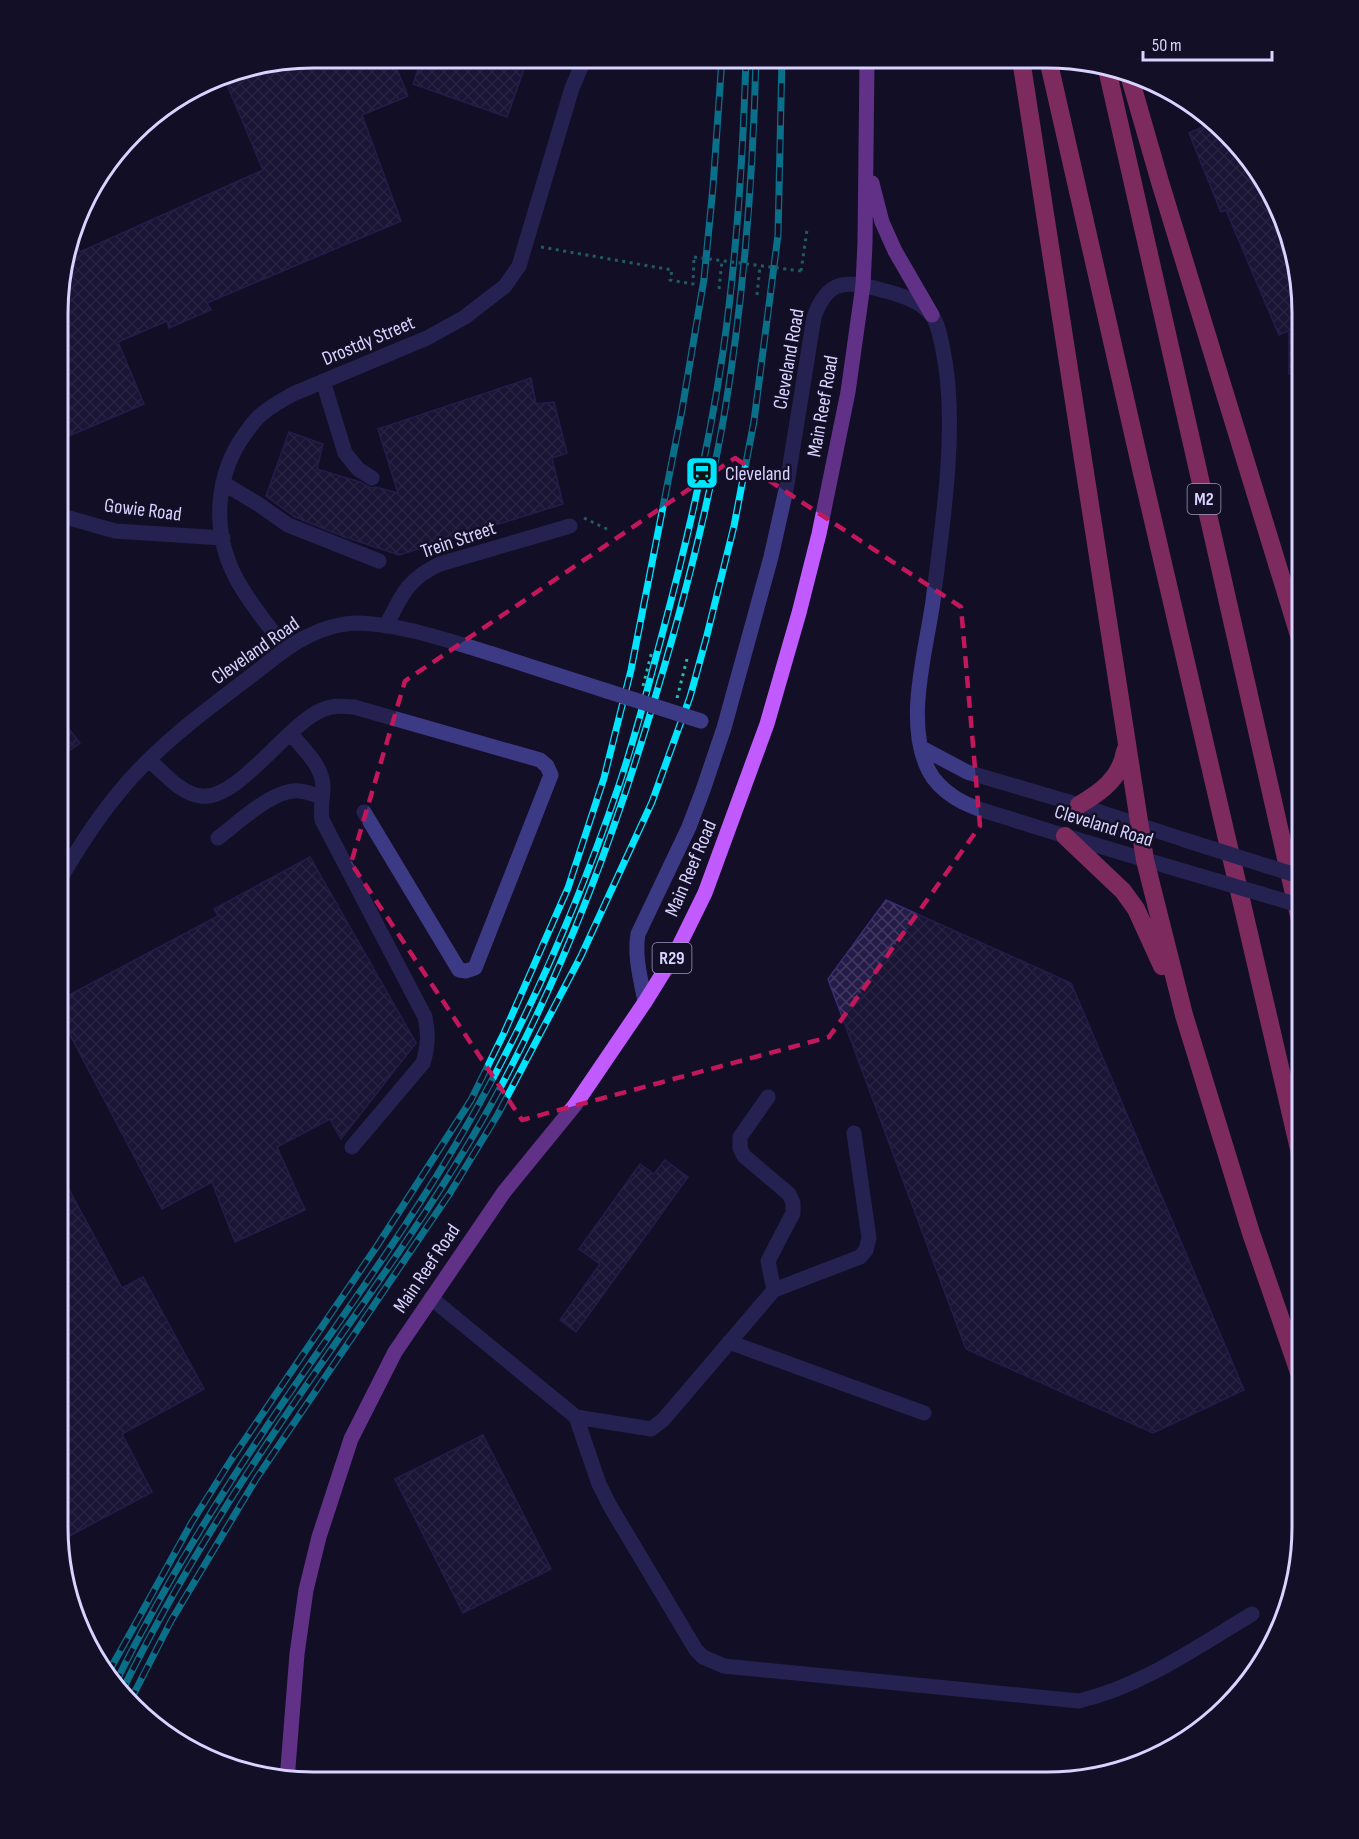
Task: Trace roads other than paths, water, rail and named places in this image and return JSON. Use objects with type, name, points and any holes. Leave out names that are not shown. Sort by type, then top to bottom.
[{"type":"highway","points":[[1022,68],[1145,860],[1184,1014],[1251,1233],[1292,1352]]},
{"type":"highway","points":[[1050,68],[1292,1119]]},
{"type":"highway","name":"M2","points":[[1109,76],[1292,885]]},
{"type":"highway","points":[[1131,83],[1292,612]]},
{"type":"highway","points":[[1079,805],[1110,783],[1124,758],[1126,744]]},
{"type":"highway","points":[[1065,836],[1117,885],[1136,909],[1159,957],[1194,1064],[1211,1103]]},
{"type":"main road","name":"Main Reef Road","points":[[288,1770],[297,1654],[306,1590],[319,1537],[341,1466],[372,1394],[395,1352],[430,1298],[504,1192],[574,1105],[645,1002],[676,952],[705,893],[767,724],[819,534],[848,392],[863,285],[867,68]]},
{"type":"main road","points":[[866,163],[886,232],[932,315]]},
{"type":"street","name":"Drostdy Street","points":[[286,650],[236,578],[223,538],[221,519],[223,483],[225,470],[234,450],[260,415],[293,394],[427,338],[465,317],[505,286],[519,266],[572,88],[581,68]]},
{"type":"street","name":"Cleveland Road","points":[[645,1002],[638,965],[638,934],[689,827],[724,728],[771,557],[786,490],[814,316],[825,293],[845,284],[863,285],[907,298],[932,315],[947,373],[948,451],[942,527],[918,701],[917,729],[929,771],[946,792],[969,805],[1292,903]]},
{"type":"street","points":[[323,381],[345,453],[358,469],[372,478]]},
{"type":"street","points":[[223,483],[288,525],[379,561]]},
{"type":"street","name":"Gowie Road","points":[[68,518],[115,531],[223,538]]},
{"type":"street","name":"Trein Street","points":[[386,626],[404,591],[423,572],[440,564],[570,526]]},
{"type":"street","name":"Cleveland Road","points":[[68,866],[115,797],[149,760],[228,693],[286,650],[306,637],[340,625],[356,623],[386,626],[452,642],[724,728]]},
{"type":"street","points":[[149,760],[180,787],[202,796],[211,795],[228,790],[321,710],[334,706],[354,706],[540,760],[547,766],[551,776],[475,968],[466,971],[459,970],[364,812]]},
{"type":"street","points":[[291,734],[318,767],[322,777],[322,820],[425,1017],[429,1032],[427,1052],[423,1063],[352,1147]]},
{"type":"street","name":"Cleveland Road","points":[[922,748],[967,772],[1079,805],[1292,874]]},
{"type":"street","points":[[219,838],[280,794],[299,791],[322,797]]},
{"type":"street","points":[[768,1097],[740,1137],[740,1148],[744,1156],[789,1194],[793,1203],[793,1213],[768,1261],[774,1290]]},
{"type":"street","points":[[430,1298],[576,1417],[651,1429],[663,1420],[774,1290],[860,1257],[866,1251],[869,1238],[854,1133]]},
{"type":"street","points":[[729,1342],[924,1413]]},
{"type":"street","points":[[576,1417],[603,1492],[647,1568],[696,1650],[703,1657],[724,1666],[1079,1701],[1106,1695],[1132,1684],[1252,1614]]},
{"type":"railway","points":[[112,1667],[192,1522],[231,1460],[377,1246],[471,1100],[504,1033],[568,888],[604,778],[631,670],[682,410],[704,279],[721,68]]},
{"type":"railway","points":[[119,1677],[151,1615],[212,1511],[278,1410],[408,1221],[479,1104],[500,1066],[556,948],[605,826],[642,709],[681,562],[711,423],[728,316],[736,242],[746,68]]},
{"type":"railway","points":[[125,1685],[175,1591],[216,1523],[280,1424],[439,1191],[488,1110],[536,1016],[598,870],[616,821],[670,645],[691,569],[717,455],[731,371],[742,282],[753,148],[756,68]]},
{"type":"railway","points":[[134,1694],[171,1621],[256,1479],[450,1193],[498,1114],[581,956],[652,802],[690,697],[706,639],[734,526],[754,421],[778,235],[782,68]]},
{"type":"place","name":"Cleveland","points":[[702,473]]}]
